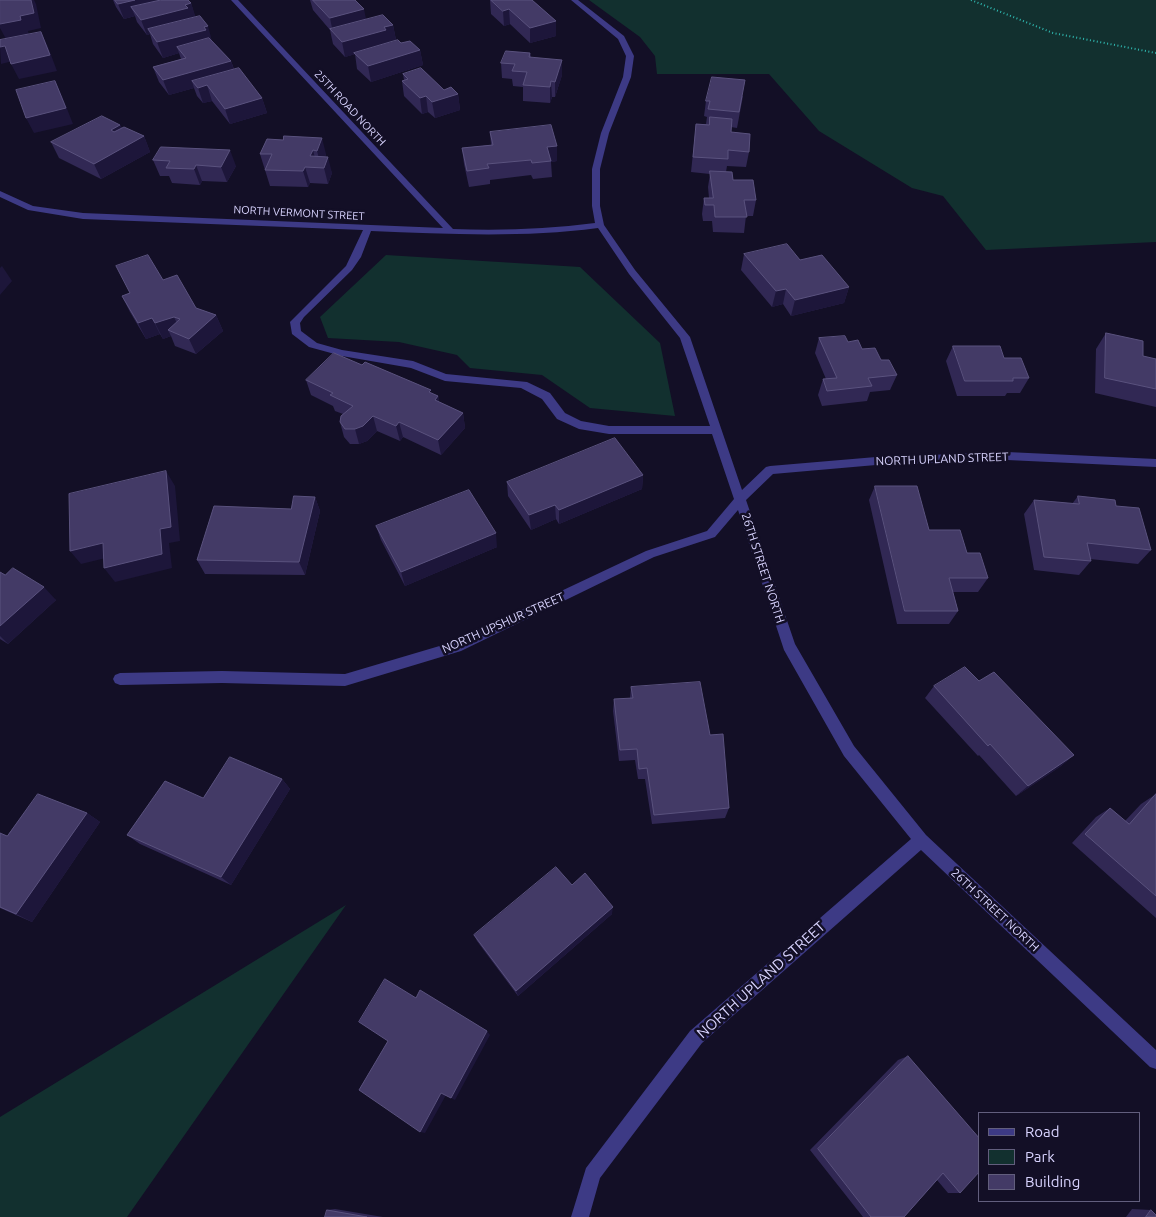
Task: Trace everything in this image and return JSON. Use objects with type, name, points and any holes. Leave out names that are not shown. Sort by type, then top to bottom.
[{"type":"street","name":"25TH ROAD NORTH","points":[[234,0],[450,231]]},
{"type":"street","name":"26TH STREET NORTH","points":[[574,0],[621,38],[630,56],[627,77],[605,134],[596,169],[596,206],[600,225],[632,272],[685,337],[789,646],[849,751],[920,840],[1156,1061]]},
{"type":"street","name":"NORTH VERMONT STREET","points":[[0,194],[31,208],[83,216],[491,233],[556,231],[600,225]]},
{"type":"street","points":[[368,228],[356,258],[346,273],[307,306],[294,322],[296,332],[313,345],[342,353],[413,365],[445,377],[523,386],[546,396],[561,416],[579,425],[609,430],[717,430]]},
{"type":"street","name":"NORTH UPLAND STREET","points":[[740,498],[770,470],[876,461],[1008,456],[1156,463]]},
{"type":"street","name":"NORTH UPSHUR STREET","points":[[120,679],[222,677],[345,680],[456,647],[650,554],[711,534],[740,498]]},
{"type":"street","name":"NORTH UPLAND STREET","points":[[580,1217],[592,1174],[696,1037],[920,840]]},
{"type":"path","points":[[971,0],[1047,31],[1156,53]]},
{"type":"green space","points":[[589,0],[1156,0],[1156,242],[986,250],[943,196],[912,188],[819,131],[769,74],[657,74],[655,56],[640,37]]},
{"type":"green space","points":[[386,255],[580,267],[660,343],[675,416],[590,408],[542,375],[470,368],[457,355],[399,342],[328,338],[320,317]]},
{"type":"green space","points":[[346,905],[127,1217],[0,1217],[0,1117]]},
{"type":"building","points":[[0,0],[31,0],[34,13],[20,16],[21,20],[0,24]]},
{"type":"building","points":[[115,0],[135,0],[118,4]]},
{"type":"building","points":[[161,0],[188,0],[191,3],[185,5],[188,8],[141,20],[131,7]]},
{"type":"building","points":[[313,0],[355,0],[364,9],[330,18]]},
{"type":"building","points":[[491,0],[532,0],[556,21],[530,28],[509,9],[503,11]]},
{"type":"building","points":[[383,15],[393,25],[384,27],[386,30],[342,42],[330,29]]},
{"type":"building","points":[[200,16],[208,26],[204,27],[206,30],[157,42],[148,29]]},
{"type":"building","points":[[41,32],[50,55],[11,64],[5,46],[0,47],[0,40]]},
{"type":"building","points":[[209,38],[231,61],[163,80],[153,67],[186,58],[177,47]]},
{"type":"building","points":[[398,40],[401,43],[410,41],[420,50],[368,66],[354,53]]},
{"type":"building","points":[[506,51],[530,53],[529,57],[562,60],[555,82],[551,81],[550,87],[523,85],[527,72],[512,71],[515,64],[501,63]]},
{"type":"building","points":[[239,68],[262,98],[225,109],[207,85],[198,88],[192,81]]},
{"type":"building","points":[[421,68],[444,90],[451,87],[458,94],[432,102],[426,96],[420,98],[402,81],[408,79],[403,74]]},
{"type":"building","points":[[712,77],[745,80],[739,112],[708,109],[710,101],[706,101]]},
{"type":"building","points":[[55,81],[66,108],[26,118],[16,90]]},
{"type":"building","points":[[102,116],[120,125],[111,130],[114,132],[124,127],[144,136],[94,164],[51,142]]},
{"type":"building","points":[[710,117],[732,119],[731,132],[750,134],[749,152],[728,150],[728,159],[693,157],[696,124],[709,125]]},
{"type":"building","points":[[551,125],[557,146],[547,147],[551,161],[532,163],[531,160],[487,164],[489,168],[467,171],[462,148],[493,145],[490,132]]},
{"type":"building","points":[[284,136],[322,138],[317,151],[313,150],[310,156],[328,157],[324,168],[305,167],[303,171],[265,170],[272,154],[260,154],[267,139],[283,140]]},
{"type":"building","points":[[161,147],[230,150],[221,167],[196,165],[194,169],[166,168],[170,161],[153,160]]},
{"type":"building","points":[[710,171],[732,172],[733,180],[753,180],[756,200],[744,200],[747,217],[715,217],[714,205],[705,205],[704,198],[713,198]]},
{"type":"building","points":[[787,244],[800,260],[822,255],[849,287],[795,300],[786,289],[776,291],[744,254]]},
{"type":"building","points":[[148,255],[163,280],[177,275],[196,308],[216,315],[189,339],[168,330],[180,319],[174,317],[155,323],[152,318],[138,323],[122,296],[130,293],[116,266]]},
{"type":"building","points":[[1106,333],[1143,341],[1143,356],[1156,359],[1156,389],[1105,378]]},
{"type":"building","points":[[845,336],[848,342],[858,340],[862,349],[875,348],[881,360],[889,360],[897,375],[868,378],[872,386],[827,391],[823,379],[837,378],[819,338]]},
{"type":"building","points":[[953,346],[1000,346],[1004,358],[1021,358],[1029,378],[1013,378],[1013,381],[965,381]]},
{"type":"building","points":[[334,353],[362,365],[365,362],[431,390],[429,392],[438,396],[435,400],[463,413],[438,440],[399,422],[396,426],[373,416],[363,426],[355,429],[345,429],[340,422],[341,416],[353,406],[330,395],[333,393],[306,380]]},
{"type":"building","points":[[615,438],[643,475],[559,510],[555,505],[529,515],[507,482]]},
{"type":"building","points":[[166,471],[171,527],[160,529],[162,554],[104,568],[103,543],[70,551],[69,494]]},
{"type":"building","points":[[875,486],[917,486],[929,530],[960,530],[967,553],[980,553],[988,578],[949,578],[958,611],[905,611]]},
{"type":"building","points":[[469,490],[496,533],[401,572],[376,526]]},
{"type":"building","points":[[294,496],[315,497],[299,562],[197,560],[214,506],[291,509]]},
{"type":"building","points":[[1078,496],[1115,500],[1116,506],[1139,508],[1151,550],[1087,543],[1091,561],[1044,557],[1034,500],[1079,504]]},
{"type":"building","points":[[13,568],[44,587],[0,626],[0,572],[5,575]]},
{"type":"building","points":[[965,667],[979,681],[994,672],[1074,755],[1028,786],[990,744],[988,746],[934,686]]},
{"type":"building","points":[[700,682],[710,735],[723,734],[729,808],[654,815],[647,768],[639,769],[637,749],[620,750],[614,699],[633,698],[631,687]]},
{"type":"building","points":[[230,757],[282,779],[221,877],[127,835],[165,781],[203,798]]},
{"type":"building","points":[[38,794],[87,813],[16,914],[0,907],[0,833],[7,836]]},
{"type":"building","points":[[1156,794],[1156,896],[1085,834],[1110,808],[1129,824]]},
{"type":"building","points":[[556,867],[572,885],[585,873],[613,907],[516,991],[474,935]]},
{"type":"building","points":[[385,979],[416,998],[420,990],[487,1031],[451,1098],[441,1093],[420,1132],[359,1090],[388,1041],[359,1022]]},
{"type":"building","points":[[908,1056],[978,1137],[978,1173],[960,1193],[943,1173],[904,1217],[871,1217],[818,1149]]},
{"type":"building","points":[[327,1210],[367,1217],[325,1217]]},
{"type":"building","points":[[1151,1210],[1156,1217],[1146,1217]]}]
